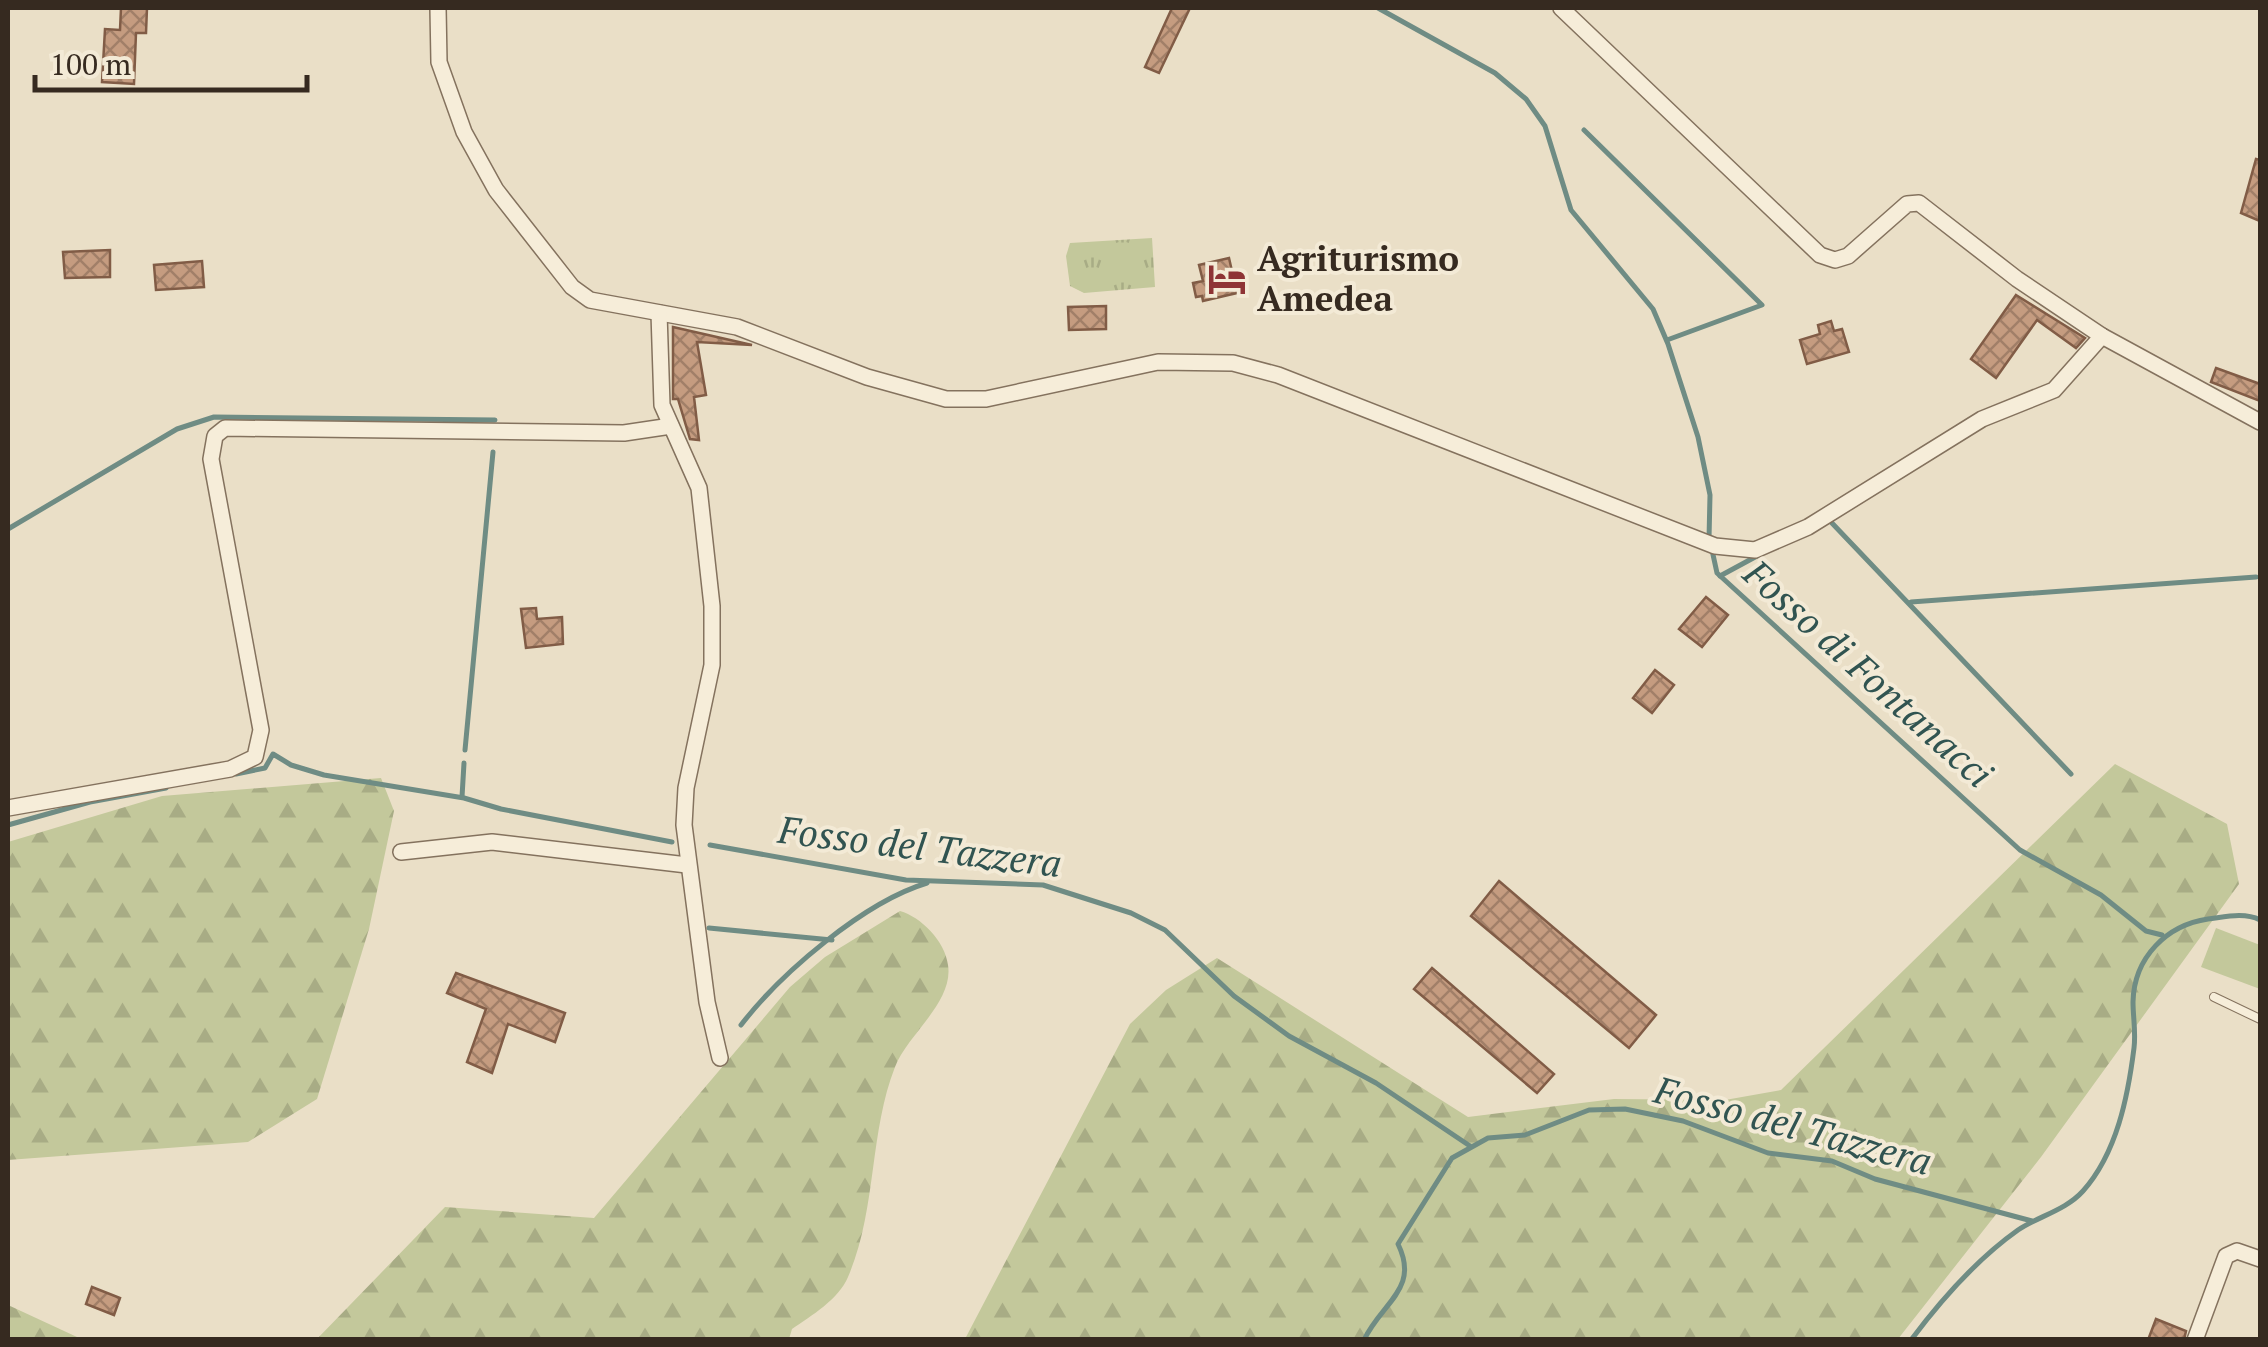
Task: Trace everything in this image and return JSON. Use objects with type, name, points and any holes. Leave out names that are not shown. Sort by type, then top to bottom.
[{"type":"street","points":[[438,8],[436,43],[448,94],[496,190],[584,297],[737,327],[868,377],[946,399],[986,398],[1158,362],[1200,360],[1249,366],[1715,546],[1745,551],[1808,527],[1982,418],[2054,390],[2102,336]]},
{"type":"street","points":[[1561,8],[1814,251],[1842,259],[1906,204],[1919,203],[2017,280],[2102,336],[2260,422]]},
{"type":"street","points":[[659,313],[660,388],[671,426],[701,496],[714,622],[712,665],[684,806],[687,866],[720,1058]]},
{"type":"street","points":[[12,807],[230,769],[254,757],[261,740],[260,721],[211,459],[215,436],[225,428],[624,433],[671,426]]},
{"type":"street","points":[[401,852],[492,842],[687,866]]},
{"type":"street","points":[[2195,1340],[2226,1256],[2237,1251],[2260,1259]]},
{"type":"lane","points":[[2214,997],[2260,1019]]},
{"type":"green space","points":[[1152,238],[1155,287],[1084,293],[1070,286],[1066,256],[1070,243]]},
{"type":"green space","points":[[2115,764],[2227,824],[2239,884],[2041,1157],[1898,1339],[965,1339],[1130,1024],[1166,990],[1217,958],[1468,1117],[1614,1099],[1725,1100],[1781,1090]]},
{"type":"green space","points":[[381,778],[394,811],[369,929],[317,1099],[248,1142],[8,1160],[8,842],[162,796]]},
{"type":"green space","points":[[900,911],[924,924],[937,939],[946,956],[948,979],[937,1005],[895,1067],[881,1118],[864,1225],[848,1277],[831,1300],[792,1329],[789,1339],[316,1340],[445,1207],[594,1218],[790,987],[825,957]]},
{"type":"green space","points":[[2216,928],[2260,945],[2260,989],[2201,967]]},
{"type":"green space","points":[[8,1305],[77,1337],[77,1339],[8,1339]]},
{"type":"building","points":[[121,8],[147,8],[146,33],[136,33],[134,84],[102,82],[105,29],[120,30]]},
{"type":"building","points":[[1172,8],[1190,8],[1159,73],[1145,67]]},
{"type":"building","points":[[2256,159],[2260,160],[2260,221],[2241,213]]},
{"type":"building","points":[[110,250],[110,277],[65,278],[63,252]]},
{"type":"building","points":[[1229,258],[1237,293],[1203,301],[1202,296],[1196,297],[1193,283],[1203,281],[1199,265]]},
{"type":"building","points":[[202,261],[204,287],[156,290],[154,265]]},
{"type":"building","points":[[2016,295],[2085,338],[2076,348],[2037,320],[1996,378],[1971,359]]},
{"type":"building","points":[[1106,306],[1106,329],[1069,330],[1068,307]]},
{"type":"building","points":[[1831,321],[1834,331],[1842,329],[1849,352],[1807,364],[1800,340],[1820,334],[1818,325]]},
{"type":"building","points":[[673,327],[752,345],[697,342],[706,395],[694,397],[699,440],[690,439],[678,399],[673,399]]},
{"type":"building","points":[[2216,368],[2260,384],[2260,401],[2211,382]]},
{"type":"building","points":[[1706,597],[1728,615],[1702,647],[1679,629]]},
{"type":"building","points":[[536,608],[537,619],[562,617],[563,644],[526,648],[521,609]]},
{"type":"building","points":[[1655,670],[1674,685],[1652,713],[1633,698]]},
{"type":"building","points":[[1499,881],[1656,1015],[1629,1048],[1471,916]]},
{"type":"building","points":[[1432,968],[1554,1074],[1537,1093],[1414,989]]},
{"type":"building","points":[[456,973],[565,1013],[555,1042],[508,1024],[492,1073],[467,1062],[486,1009],[447,993]]},
{"type":"building","points":[[92,1287],[120,1298],[114,1315],[86,1304]]},
{"type":"building","points":[[2156,1319],[2186,1331],[2184,1340],[2148,1340]]},
{"type":"waterway","name":"Fosso di Fontanacci","points":[[1378,8],[1495,73],[1526,99],[1545,126],[1571,210],[1653,309],[1668,344],[1698,437],[1710,495],[1709,539]]},
{"type":"waterway","points":[[1584,130],[1762,305],[1667,340]]},
{"type":"waterway","points":[[8,529],[177,429],[214,417],[495,420]]},
{"type":"waterway","points":[[465,750],[493,452]]},
{"type":"waterway","points":[[1830,521],[2071,774]]},
{"type":"waterway","name":"Fosso di Fontanacci","points":[[1712,550],[1717,573],[2020,850],[2101,895],[2146,931],[2162,935]]},
{"type":"waterway","points":[[1720,576],[1757,556]]},
{"type":"waterway","points":[[1911,602],[2256,577]]},
{"type":"waterway","name":"Fosso del Tazzera","points":[[236,774],[265,768],[273,754],[291,765],[324,775],[464,798],[501,809],[672,842]]},
{"type":"waterway","points":[[462,797],[464,763]]},
{"type":"waterway","name":"Fosso del Tazzera","points":[[8,825],[90,802],[166,788]]},
{"type":"waterway","name":"Fosso del Tazzera","points":[[710,845],[906,880],[1043,885],[1131,913],[1165,930],[1234,996],[1289,1036],[1376,1083],[1470,1146]]},
{"type":"waterway","points":[[741,1025],[778,984],[825,942],[877,906],[927,883]]},
{"type":"waterway","name":"Fosso del Tazzera","points":[[1911,1340],[1947,1295],[1988,1254],[2018,1230],[2069,1203],[2095,1176],[2112,1142],[2124,1104],[2134,1048],[2135,986],[2146,958],[2167,936],[2193,922],[2234,916],[2260,920]]},
{"type":"waterway","points":[[709,928],[832,940]]},
{"type":"waterway","name":"Fosso del Tazzera","points":[[1364,1340],[1402,1284],[1404,1259],[1398,1244],[1452,1158],[1488,1138],[1525,1135],[1589,1110],[1625,1109],[1683,1121],[1768,1153],[1832,1161],[1875,1179],[2032,1221]]},
{"type":"place","name":"Agriturismo Amedea","points":[[1227,279]]}]
